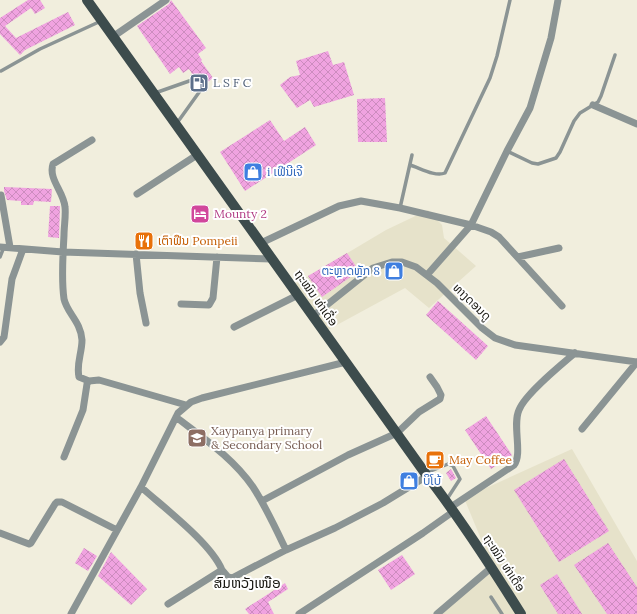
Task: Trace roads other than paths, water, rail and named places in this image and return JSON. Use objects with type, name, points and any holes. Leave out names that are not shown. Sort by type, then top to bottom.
[{"type":"main road","name":"ຖະໝົນ ທ່າເດື່ອ","points":[[87,0],[426,475],[450,506],[492,567],[521,614]]},
{"type":"street","points":[[114,36],[166,0]]},
{"type":"street","points":[[427,275],[470,225],[530,108],[551,38],[558,0]]},
{"type":"street","points":[[593,105],[637,124]]},
{"type":"street","points":[[92,140],[53,164],[51,169],[64,200],[65,208],[62,272],[64,300],[66,306],[79,325],[82,339],[78,363],[79,376],[89,381],[99,380],[186,406]]},
{"type":"street","points":[[137,194],[197,155]]},
{"type":"street","points":[[1,195],[5,247],[63,252],[272,259]]},
{"type":"street","points":[[261,243],[339,206],[361,201],[400,208],[470,225],[491,232],[499,237],[562,306]]},
{"type":"street","points":[[518,257],[559,248]]},
{"type":"street","points":[[0,342],[4,337],[12,279],[22,249]]},
{"type":"street","points":[[136,254],[140,293],[146,323]]},
{"type":"street","points":[[180,304],[209,305],[211,303],[217,257]]},
{"type":"street","name":"ທາງດອນດູ","points":[[313,316],[373,268],[392,262],[402,262],[416,267],[437,283],[482,328],[495,338],[515,345],[637,362]]},
{"type":"street","points":[[234,327],[298,295]]},
{"type":"street","points":[[299,614],[423,533],[450,506],[514,465],[518,455],[516,426],[518,410],[527,398],[575,353]]},
{"type":"street","points":[[71,614],[140,487],[178,413],[186,406],[202,398],[346,362]]},
{"type":"street","points":[[582,429],[637,362]]},
{"type":"street","points":[[262,501],[348,455],[397,433],[419,412],[440,399],[441,395],[430,377]]},
{"type":"street","points":[[64,457],[83,410],[87,384],[89,381]]},
{"type":"street","points":[[176,417],[230,459],[262,501],[286,550]]},
{"type":"street","points":[[140,487],[182,523],[206,547],[228,577],[232,578],[286,550],[335,528],[376,507],[426,475]]},
{"type":"street","points":[[0,533],[29,544],[31,543],[55,504],[58,502],[62,502],[117,530]]},
{"type":"street","points":[[437,614],[492,567]]},
{"type":"street","points":[[168,604],[222,570]]},
{"type":"lane","points":[[410,165],[435,173],[445,173],[490,78],[498,56],[510,0]]},
{"type":"lane","points":[[1,71],[40,49],[102,20]]},
{"type":"lane","points":[[507,151],[532,163],[538,164],[556,158],[574,121],[580,113],[598,102],[615,55]]},
{"type":"lane","points":[[154,94],[192,80],[200,91],[176,124]]},
{"type":"lane","points":[[400,208],[412,155]]},
{"type":"lane","points":[[0,257],[5,247]]},
{"type":"lane","points":[[426,475],[448,464],[453,466],[460,479],[450,506]]},
{"type":"lane","points":[[491,597],[502,614]]},
{"type":"place","name":"L S F C","points":[[199,83]]},
{"type":"place","name":"i ເຟີນີເຈີ","points":[[253,172]]},
{"type":"place","name":"Mounty 2","points":[[200,214]]},
{"type":"place","name":"ເຕົາຟືນ Pompeii","points":[[144,241]]},
{"type":"place","name":"ຕະຫຼາດຫຼັກ 8","points":[[394,271]]},
{"type":"place","name":"Xaypanya primary & Secondary School","points":[[197,438]]},
{"type":"place","name":"May Coffee","points":[[435,460]]},
{"type":"place","name":"ບິໂບ້","points":[[409,481]]},
{"type":"district","name":"ສົມຫວັງເໜືອ","points":[[247,583]]}]
